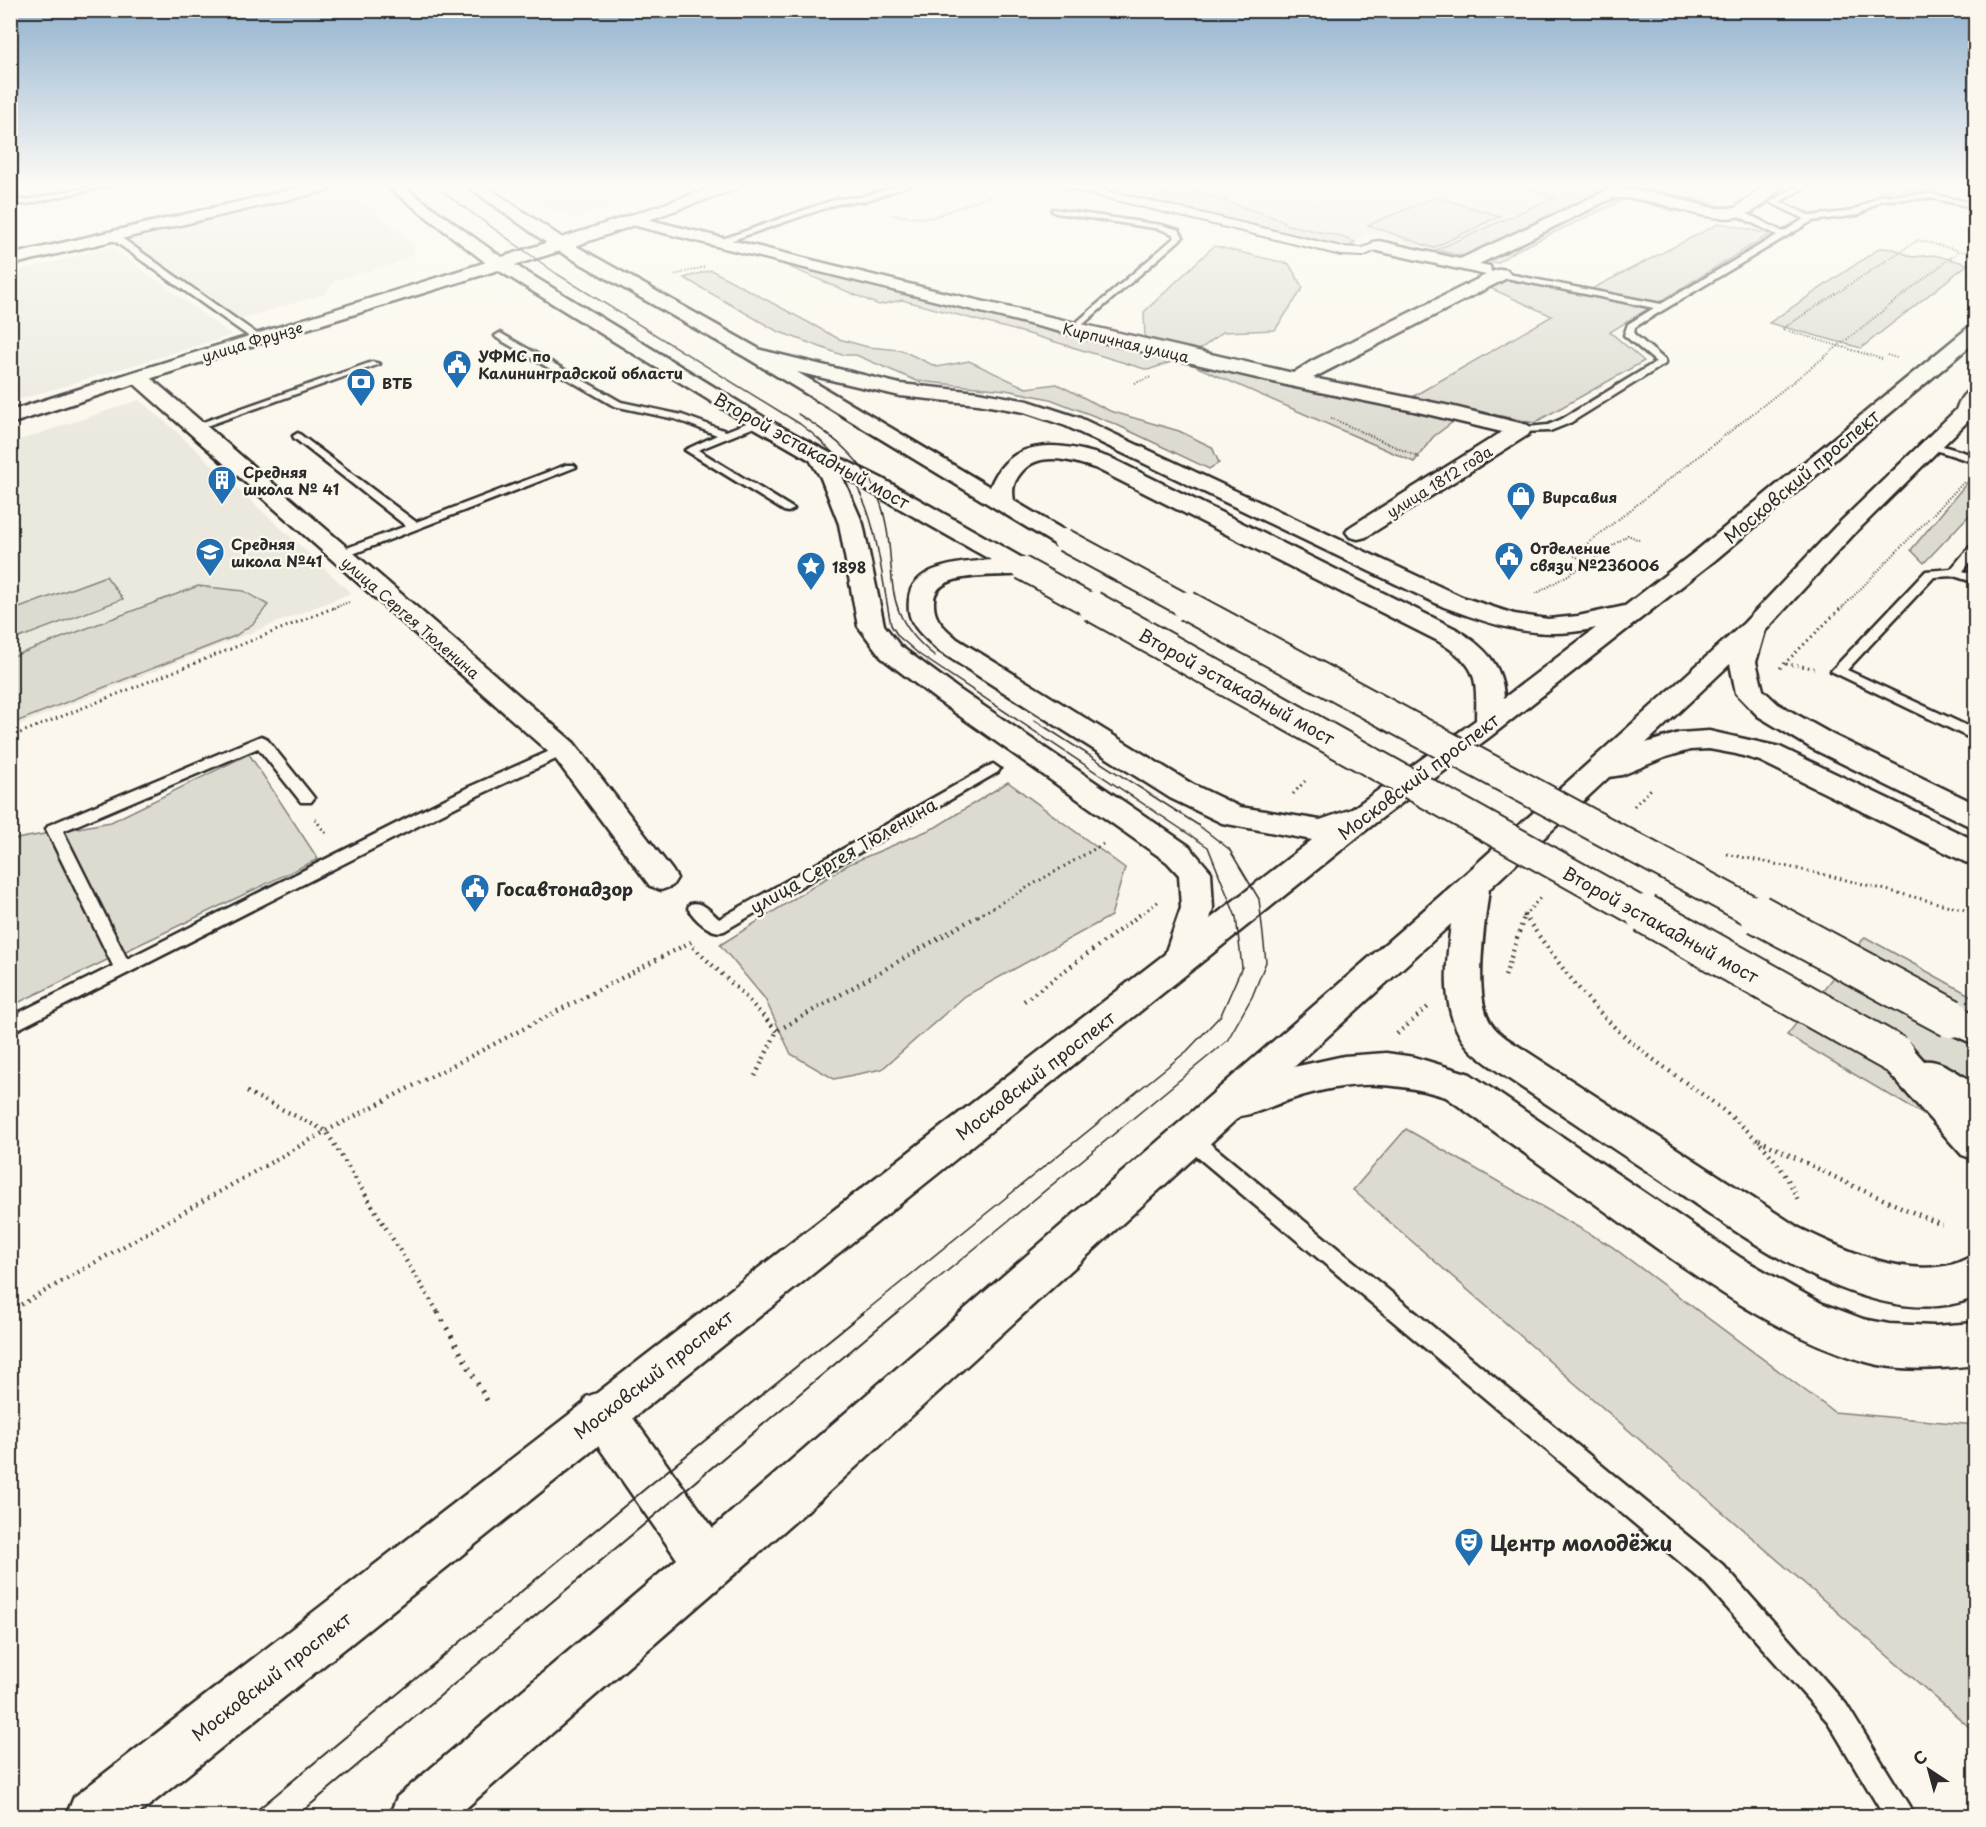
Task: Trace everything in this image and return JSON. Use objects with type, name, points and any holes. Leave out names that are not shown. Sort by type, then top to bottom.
[{"type":"main road","name":"улица Фрунзе","points":[[10,418],[257,338],[480,270]]},
{"type":"main road","name":"Второй эстакадный мост","points":[[511,270],[758,422],[818,456],[873,483],[1022,568],[1227,680],[1976,1102]]},
{"type":"main road","points":[[606,270],[754,354],[1064,540],[1967,1024]]},
{"type":"main road","name":"Кирпичная улица","points":[[832,270],[1073,330],[1295,381],[1482,419],[1520,430]]},
{"type":"main road","points":[[1488,270],[1501,273]]},
{"type":"main road","points":[[1295,381],[1319,365],[1501,273]]},
{"type":"main road","name":"Московский проспект","points":[[93,1816],[602,1413],[1364,816],[1491,722],[1766,507],[1976,331]]},
{"type":"main road","points":[[754,354],[900,390],[978,398],[1028,407],[1073,422],[1453,602],[1495,617],[1528,624],[1561,627],[1634,611]]},
{"type":"main road","name":"улица Сергея Тюленина","points":[[138,377],[564,750],[661,878]]},
{"type":"main road","points":[[416,1816],[709,1563],[1223,1108],[1473,885],[1753,629],[1844,531],[1966,412],[1961,392],[1914,382]]},
{"type":"main road","name":"улица 1812 года","points":[[1358,532],[1520,430]]},
{"type":"main road","points":[[1003,505],[1002,486],[1014,465],[1026,458],[1050,452],[1078,454],[1105,464],[1448,635],[1468,648],[1482,662],[1490,682],[1491,722]]},
{"type":"main road","points":[[818,456],[832,478],[851,524],[871,626],[891,652],[947,694],[1140,826],[1178,854],[1195,872],[1197,908],[1180,961]]},
{"type":"main road","points":[[1022,568],[976,568],[954,572],[937,579],[925,586],[920,599],[924,621],[948,645],[1181,791],[1233,816],[1322,831],[1364,816]]},
{"type":"main road","points":[[1753,629],[1743,662],[1750,693],[1768,710],[1789,725],[1976,817]]},
{"type":"main road","points":[[1583,782],[1646,752],[1701,740],[1770,754],[1976,854]]},
{"type":"main road","points":[[1473,885],[1465,964],[1466,1005],[1477,1033],[1513,1062],[1785,1241],[1839,1268],[1895,1284],[1925,1286],[1960,1283],[1976,1274]]},
{"type":"main road","points":[[1896,1055],[1976,1143]]},
{"type":"main road","points":[[1223,1108],[1290,1083],[1330,1072],[1377,1069],[1408,1071],[1457,1085],[1743,1283],[1827,1327],[1864,1341],[1906,1345],[1976,1344]]},
{"type":"main road","points":[[602,1413],[709,1563]]},
{"type":"lane","points":[[161,270],[257,338]]},
{"type":"lane","points":[[1073,330],[1141,270]]},
{"type":"lane","points":[[1520,430],[1550,428],[1566,421],[1662,362],[1629,335],[1631,326],[1724,270]]},
{"type":"lane","points":[[1501,273],[1662,307]]},
{"type":"lane","points":[[500,336],[618,404],[678,417],[726,435]]},
{"type":"lane","points":[[194,427],[375,364]]},
{"type":"lane","points":[[758,422],[690,450],[788,509]]},
{"type":"lane","points":[[298,436],[414,526]]},
{"type":"lane","points":[[1933,446],[1976,460]]},
{"type":"lane","points":[[340,555],[570,467]]},
{"type":"lane","points":[[1955,572],[1976,547]]},
{"type":"lane","points":[[1976,579],[1955,572],[1930,574],[1838,671],[1976,736]]},
{"type":"lane","points":[[123,969],[54,830],[261,741],[306,798]]},
{"type":"lane","points":[[10,1026],[474,791],[564,750]]},
{"type":"lane","name":"улица Сергея Тюленина","points":[[718,927],[993,769]]},
{"type":"lane","points":[[696,908],[718,927]]},
{"type":"lane","points":[[1189,1138],[1714,1574],[1837,1713],[1899,1816]]},
{"type":"path","points":[[1872,270],[1782,329],[1882,359]]},
{"type":"path","points":[[1588,563],[1573,555],[1840,347],[1934,270]]},
{"type":"path","points":[[1750,693],[1832,619],[1969,477]]},
{"type":"path","points":[[1534,596],[1628,535],[1639,540]]},
{"type":"path","points":[[10,737],[380,590]]},
{"type":"path","points":[[1629,811],[1653,787]]},
{"type":"path","points":[[755,1076],[777,1031],[1111,839]]},
{"type":"path","points":[[1725,854],[1966,910],[1976,908]]},
{"type":"path","points":[[1503,980],[1524,915],[1548,890]]},
{"type":"path","points":[[1524,915],[1558,964],[1623,1034],[1759,1140],[1853,1186],[1942,1225]]},
{"type":"path","points":[[10,1311],[326,1131],[718,927]]},
{"type":"path","points":[[689,944],[741,992],[777,1031]]},
{"type":"path","points":[[1388,1041],[1428,1007]]},
{"type":"path","points":[[247,1092],[326,1131],[451,1333],[489,1404]]},
{"type":"path","points":[[1759,1140],[1795,1188],[1800,1209]]},
{"type":"shaded area","points":[[22,270],[143,270],[232,335],[11,402],[11,273]]},
{"type":"shaded area","points":[[171,270],[371,270],[335,280],[325,294],[238,319]]},
{"type":"shaded area","points":[[711,270],[839,339],[868,347],[901,350],[937,367],[969,361],[1026,388],[1057,384],[1110,411],[1179,431],[1212,447],[1219,463],[1209,469],[1115,424],[1050,399],[1006,390],[917,381],[856,355],[842,355],[777,331],[684,278]]},
{"type":"shaded area","points":[[797,270],[817,270],[1177,360],[1148,370],[1029,334],[902,300],[879,305]]},
{"type":"shaded area","points":[[1188,270],[1293,270],[1303,288],[1275,330],[1223,332],[1198,351],[1145,339],[1144,312]]},
{"type":"shaded area","points":[[1628,270],[1711,270],[1610,332],[1644,361],[1534,423],[1412,397],[1552,316],[1490,288],[1509,279],[1582,294]]},
{"type":"shaded area","points":[[1847,270],[1960,270],[1861,348],[1769,323]]},
{"type":"shaded area","points":[[1205,363],[1454,421],[1433,437],[1414,462],[1197,367]]},
{"type":"shaded area","name":"Средняя школа №41","points":[[139,400],[167,423],[351,593],[11,728],[11,443]]},
{"type":"shaded area","points":[[1975,473],[1975,509],[1924,563],[1911,550]]},
{"type":"shaded area","points":[[106,576],[123,599],[11,641],[11,611]]},
{"type":"shaded area","points":[[198,586],[244,591],[268,605],[254,623],[235,636],[11,724],[11,657]]},
{"type":"shaded area","points":[[249,754],[318,859],[11,1006],[11,840],[111,822]]},
{"type":"shaded area","points":[[1008,782],[1125,868],[1111,916],[965,996],[882,1069],[834,1079],[791,1054],[765,999],[720,945],[849,864],[936,827]]},
{"type":"shaded area","points":[[1865,937],[1975,998],[1975,1145],[1787,1035]]},
{"type":"shaded area","points":[[1406,1129],[1611,1246],[1834,1412],[1975,1425],[1975,1732],[1353,1190]]},
{"type":"tram line","points":[[552,270],[800,424],[826,445],[845,467],[859,490],[868,513],[875,538],[891,625],[898,636],[920,655],[1208,847],[1236,917],[1242,967],[1221,1015],[1187,1051],[862,1314]]},
{"type":"tram line","points":[[798,414],[838,443],[850,454],[870,480],[883,511],[888,533],[893,590],[897,606],[904,623],[935,656]]},
{"type":"tram line","points":[[895,1314],[1227,1041],[1252,997],[1266,962],[1259,899],[1229,849],[1198,825],[1034,720]]},
{"type":"tram line","points":[[250,1816],[651,1484],[864,1312]]},
{"type":"tram line","points":[[297,1816],[897,1312]]},
{"type":"place","name":"УФМС по Калининградской области","points":[[457,390]]},
{"type":"place","name":"ВТБ","points":[[361,408]]},
{"type":"place","name":"Средняя школа № 41","points":[[222,506]]},
{"type":"place","name":"Вирсавия","points":[[1521,522]]},
{"type":"place","name":"Средняя школа №41","points":[[210,578]]},
{"type":"place","name":"Отделение связи №236006","points":[[1509,582]]},
{"type":"place","name":"1898","points":[[811,592]]},
{"type":"place","name":"Госавтонадзор","points":[[475,914]]},
{"type":"place","name":"Центр молодёжи","points":[[1469,1568]]}]
